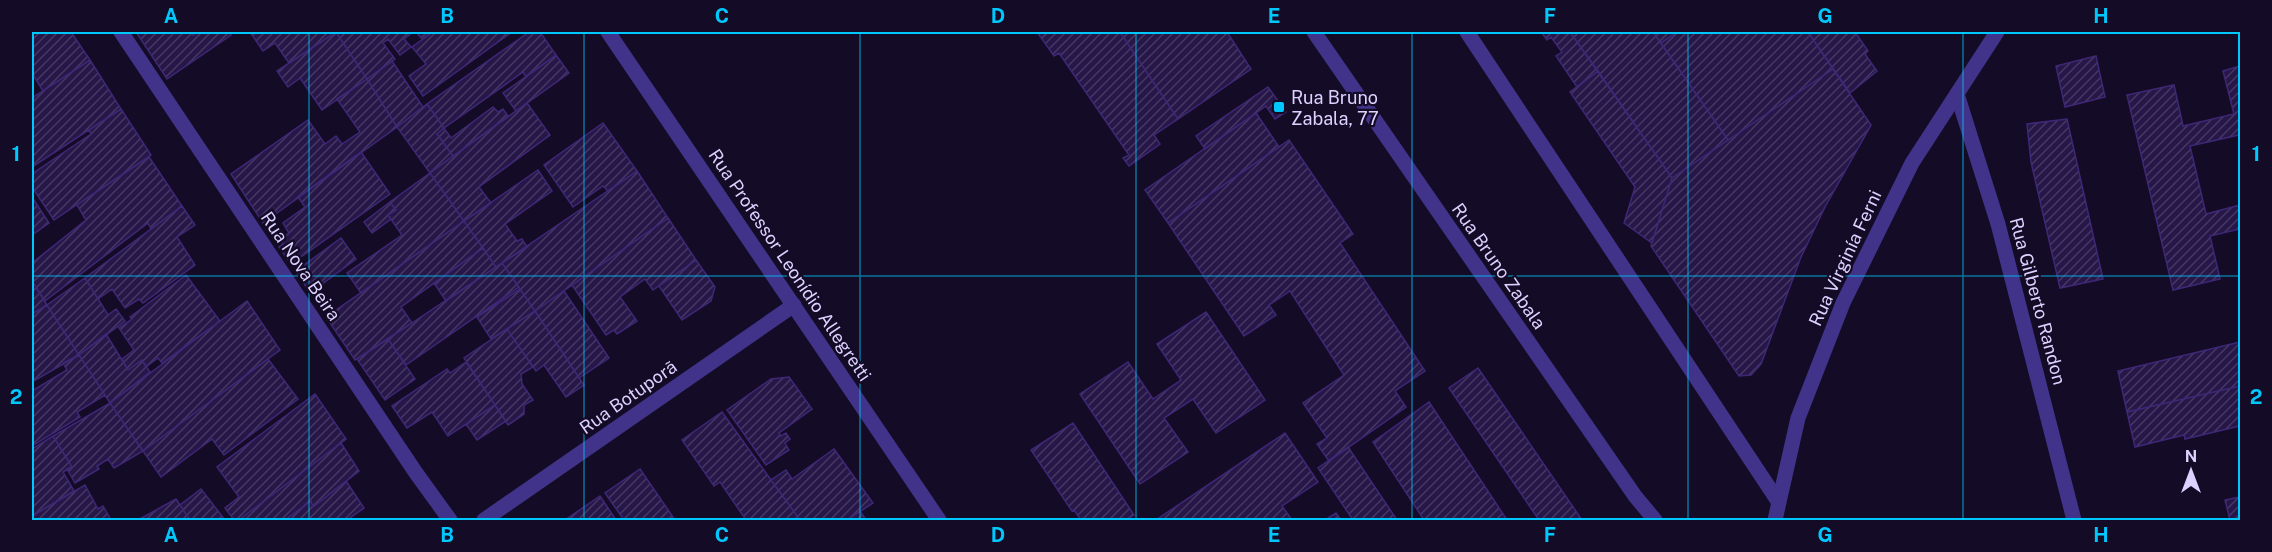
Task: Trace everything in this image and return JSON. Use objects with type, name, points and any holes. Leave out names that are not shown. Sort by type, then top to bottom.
[{"type":"street","name":"Rua Nova Beira","points":[[121,32],[416,473],[450,520]]},
{"type":"street","name":"Rua Professor Leonídio Allegretti","points":[[608,32],[939,520]]},
{"type":"street","name":"Rua Bruno Zabala","points":[[1314,32],[1635,496],[1655,520]]},
{"type":"street","points":[[1467,32],[1778,501]]},
{"type":"street","name":"Rua Virginía Ferni","points":[[1775,520],[1798,418],[1843,303],[1912,163],[1997,32]]},
{"type":"street","name":"Rua Gilberto Randon","points":[[1957,94],[1998,224],[2074,520]]},
{"type":"street","name":"Rua Botuporã","points":[[484,520],[794,305]]},
{"type":"building","points":[[32,32],[71,32],[90,60],[43,91],[32,73]]},
{"type":"building","points":[[136,32],[189,32],[193,35],[198,32],[229,32],[231,35],[167,79]]},
{"type":"building","points":[[250,32],[336,32],[289,63],[275,43],[263,51]]},
{"type":"building","points":[[336,32],[367,79],[322,110],[300,78],[288,87],[277,71]]},
{"type":"building","points":[[336,32],[413,32],[404,39],[411,47],[400,55],[388,39],[383,43],[395,59],[367,79]]},
{"type":"building","points":[[416,32],[433,32],[422,39]]},
{"type":"building","points":[[433,32],[512,32],[423,96],[409,76],[426,64],[412,47]]},
{"type":"building","points":[[529,32],[540,32],[556,55],[526,77],[523,72],[444,128],[427,104]]},
{"type":"building","points":[[1037,32],[1120,32],[1178,119],[1154,135],[1160,144],[1129,166],[1123,158],[1129,155],[1059,53],[1054,56]]},
{"type":"building","points":[[1120,32],[1227,32],[1251,69],[1178,119]]},
{"type":"building","points":[[1541,32],[1570,32],[1598,71],[1577,87],[1556,56],[1562,52],[1551,37],[1547,40]]},
{"type":"building","points":[[1570,32],[1653,32],[1728,140],[1672,178]]},
{"type":"building","points":[[1653,32],[1677,32],[1661,43]]},
{"type":"building","points":[[1677,32],[1808,32],[1833,69],[1728,140],[1661,43]]},
{"type":"building","points":[[1808,32],[1855,32],[1868,51],[1865,54],[1877,71],[1850,93]]},
{"type":"building","points":[[556,55],[569,73],[516,111],[503,93]]},
{"type":"building","points":[[2096,56],[2105,97],[2065,107],[2056,66]]},
{"type":"building","points":[[90,60],[121,109],[32,167],[32,98]]},
{"type":"building","points":[[392,61],[423,107],[397,127],[367,79]]},
{"type":"building","points":[[2240,66],[2240,142],[2239,135],[2190,146],[2206,214],[2240,205],[2240,229],[2210,236],[2220,279],[2173,290],[2127,95],[2174,85],[2183,126],[2234,114],[2223,71]]},
{"type":"building","points":[[1833,69],[1871,125],[1825,207],[1801,257],[1761,364],[1751,375],[1739,376],[1651,246],[1672,178]]},
{"type":"building","points":[[1598,71],[1672,178],[1652,243],[1624,223],[1635,187],[1570,92]]},
{"type":"building","points":[[367,79],[397,127],[263,223],[231,174],[308,120],[325,144],[336,136],[342,144],[360,132],[337,99]]},
{"type":"building","points":[[1268,87],[1286,112],[1275,119],[1266,106],[1205,149],[1196,136]]},
{"type":"building","points":[[527,103],[550,135],[479,187],[491,203],[464,221],[430,173]]},
{"type":"building","points":[[427,104],[444,128],[437,134],[453,156],[430,173],[397,127]]},
{"type":"building","points":[[493,107],[498,112],[503,109],[508,116],[453,156],[437,134],[444,128],[451,138]]},
{"type":"building","points":[[121,109],[151,155],[54,220],[32,187],[32,174],[91,134],[89,130]]},
{"type":"building","points":[[1256,113],[1279,147],[1168,223],[1145,190]]},
{"type":"building","points":[[2067,119],[2103,279],[2060,288],[2031,162],[2027,124]]},
{"type":"building","points":[[603,123],[637,171],[608,191],[603,186],[573,207],[544,165]]},
{"type":"building","points":[[1289,140],[1353,234],[1340,243],[1425,371],[1395,391],[1406,407],[1329,461],[1317,444],[1327,438],[1303,403],[1344,375],[1290,291],[1269,305],[1276,315],[1244,336],[1168,223]]},
{"type":"building","points":[[361,152],[390,194],[291,264],[279,247],[283,244],[280,239],[289,233],[283,223],[305,207],[298,197]]},
{"type":"building","points":[[149,157],[182,206],[151,229],[148,223],[45,301],[32,281],[32,263],[86,220],[77,205]]},
{"type":"building","points":[[538,170],[552,191],[505,224],[517,241],[522,239],[527,247],[496,267],[464,221]]},
{"type":"building","points":[[637,171],[668,218],[535,311],[502,263]]},
{"type":"building","points":[[430,173],[464,221],[361,293],[347,273],[402,235],[388,215],[396,210],[390,202]]},
{"type":"building","points":[[32,197],[49,223],[32,235]]},
{"type":"building","points":[[390,202],[396,210],[388,215],[391,219],[372,233],[364,222]]},
{"type":"building","points":[[182,206],[195,225],[177,237],[195,265],[143,303],[139,299],[125,308],[112,289],[98,299],[85,278]]},
{"type":"building","points":[[668,218],[696,260],[653,290],[645,279],[620,297],[637,321],[617,334],[614,330],[606,335],[572,285]]},
{"type":"building","points":[[464,221],[483,248],[401,307],[412,323],[355,360],[326,317]]},
{"type":"building","points":[[341,238],[356,259],[310,293],[296,271]]},
{"type":"building","points":[[483,248],[496,267],[446,301],[434,283]]},
{"type":"building","points":[[696,260],[715,287],[711,301],[682,320],[659,286]]},
{"type":"building","points":[[502,263],[519,287],[406,365],[388,339]]},
{"type":"building","points":[[186,275],[220,321],[162,363],[158,358],[146,367],[142,360],[128,370],[122,359],[134,350],[119,328],[132,319],[130,317]]},
{"type":"building","points":[[85,278],[108,315],[116,309],[125,321],[79,355],[47,305]]},
{"type":"building","points":[[32,281],[47,305],[32,314]]},
{"type":"building","points":[[520,289],[535,311],[491,339],[477,317]]},
{"type":"building","points":[[564,291],[609,358],[579,378],[535,311]]},
{"type":"building","points":[[247,301],[280,350],[143,451],[110,403]]},
{"type":"building","points":[[47,305],[79,355],[32,382],[32,314]]},
{"type":"building","points":[[535,311],[584,385],[566,397],[544,365],[536,371],[507,329]]},
{"type":"building","points":[[1206,312],[1265,400],[1216,433],[1193,399],[1164,418],[1188,452],[1140,484],[1080,394],[1128,362],[1153,399],[1181,380],[1157,344]]},
{"type":"building","points":[[507,329],[533,367],[521,374],[522,384],[533,400],[524,405],[524,414],[508,425],[464,358]]},
{"type":"building","points":[[106,334],[128,370],[142,360],[150,372],[110,403],[79,355]]},
{"type":"building","points":[[388,339],[415,379],[385,400],[357,359]]},
{"type":"building","points":[[2240,342],[2240,386],[2127,412],[2118,371]]},
{"type":"building","points":[[79,355],[105,395],[77,412],[80,417],[32,446],[32,391],[67,370],[63,363]]},
{"type":"building","points":[[268,359],[298,399],[224,455],[212,439],[161,477],[143,451]]},
{"type":"building","points":[[466,362],[495,405],[448,436],[432,412],[407,428],[392,406],[447,369],[450,373]]},
{"type":"building","points":[[1478,368],[1582,520],[1539,520],[1449,388]]},
{"type":"building","points":[[789,377],[812,409],[779,433],[781,436],[786,433],[790,439],[785,443],[789,450],[766,465],[727,410],[771,379]]},
{"type":"building","points":[[2240,386],[2240,426],[2185,439],[2184,435],[2135,447],[2127,412]]},
{"type":"building","points":[[315,394],[346,439],[239,520],[234,520],[225,508],[239,497],[217,467]]},
{"type":"building","points":[[1429,402],[1507,520],[1424,520],[1373,442]]},
{"type":"building","points":[[110,403],[143,451],[114,468],[108,459],[97,466],[99,469],[75,483],[67,469],[72,467],[53,436]]},
{"type":"building","points":[[495,405],[506,421],[477,440],[466,424]]},
{"type":"building","points":[[722,412],[800,520],[746,520],[720,482],[714,486],[682,440]]},
{"type":"building","points":[[1073,423],[1134,515],[1126,520],[1081,520],[1074,510],[1072,511],[1031,450]]},
{"type":"building","points":[[1285,433],[1318,482],[1282,506],[1292,520],[1156,520]]},
{"type":"building","points":[[53,436],[72,467],[63,472],[74,491],[32,516],[32,449]]},
{"type":"building","points":[[341,443],[359,471],[313,507],[311,501],[285,520],[239,520]]},
{"type":"building","points":[[1348,447],[1397,520],[1353,520],[1318,468]]},
{"type":"building","points":[[834,449],[873,503],[847,520],[800,520],[771,480],[786,470],[792,479]]},
{"type":"building","points":[[640,469],[675,520],[624,520],[605,493]]},
{"type":"building","points":[[346,481],[364,508],[347,520],[285,520],[311,501],[313,507]]},
{"type":"building","points":[[85,485],[98,509],[103,506],[111,520],[32,520],[32,516]]},
{"type":"building","points":[[201,489],[225,520],[190,520],[180,505]]},
{"type":"building","points":[[600,496],[616,520],[565,520]]},
{"type":"building","points":[[2240,497],[2240,520],[2230,520],[2225,500]]},
{"type":"building","points":[[176,499],[190,520],[138,520]]},
{"type":"building","points":[[860,511],[866,520],[847,520]]},
{"type":"building","points":[[1336,513],[1341,520],[1325,520]]},
{"type":"place","name":"Rua Bruno Zabala, 77","points":[[1279,107]]}]
